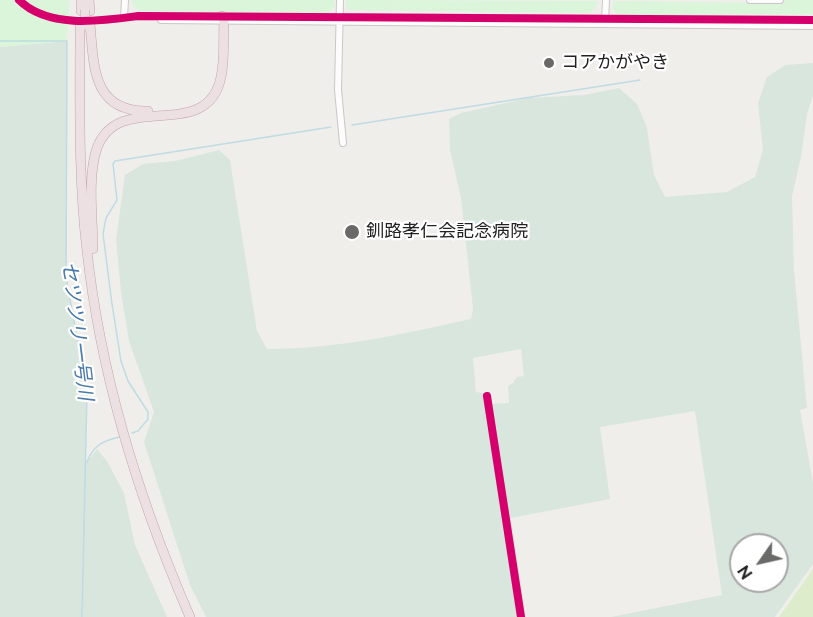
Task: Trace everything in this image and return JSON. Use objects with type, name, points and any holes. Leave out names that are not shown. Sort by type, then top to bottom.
[{"type":"highway","points":[[85,5],[87,169],[100,307],[122,414],[155,518],[195,617]]},
{"type":"highway","points":[[85,24],[94,73],[105,94],[123,107],[132,110],[176,110],[194,105],[204,98],[213,85],[218,66],[222,19]]},
{"type":"highway","points":[[93,249],[92,188],[97,147],[112,128],[121,121],[140,116],[177,115],[196,110],[207,103],[214,94],[221,77],[222,19]]},
{"type":"highway","points":[[85,24],[81,170],[94,308],[117,415],[132,466],[170,571],[190,617]]},
{"type":"street","points":[[19,0],[32,11],[53,18],[66,19],[124,17],[813,26]]},
{"type":"street","points":[[124,17],[125,0]]},
{"type":"street","points":[[340,0],[338,90],[344,143]]},
{"type":"street","points":[[605,22],[606,0]]},
{"type":"street","points":[[750,0],[780,0]]},
{"type":"street","points":[[605,22],[813,20]]},
{"type":"street","points":[[487,396],[521,617]]},
{"type":"green space","points":[[0,0],[69,0],[67,41],[0,47]]},
{"type":"green space","points":[[132,0],[334,0],[334,7],[329,13],[139,11],[133,6]]},
{"type":"green space","points":[[346,0],[598,1],[596,7],[589,13],[350,10],[346,8]]},
{"type":"green space","points":[[785,0],[813,0],[813,14],[617,15],[613,8],[613,1],[783,3]]},
{"type":"green space","points":[[813,569],[813,617],[779,617]]},
{"type":"shaded area","points":[[67,41],[66,277],[87,392],[85,464],[97,449],[107,461],[124,493],[135,545],[167,617],[0,617],[0,47]]},
{"type":"shaded area","points":[[813,63],[813,96],[807,114],[801,157],[792,196],[794,270],[807,408],[800,410],[813,483],[813,564],[775,617],[611,617],[722,595],[695,411],[600,427],[610,499],[511,518],[526,617],[206,617],[190,585],[144,442],[154,412],[129,341],[116,240],[125,175],[143,164],[175,161],[219,150],[230,160],[257,331],[267,349],[370,340],[471,319],[473,309],[461,198],[450,150],[449,119],[461,113],[528,98],[584,95],[619,88],[637,104],[647,128],[654,175],[665,197],[727,192],[755,177],[763,150],[758,103],[767,77],[785,65]],"holes":[[[521,349],[524,376],[517,377],[508,386],[509,403],[487,404],[483,393],[476,392],[473,358]]]},
{"type":"waterway","name":"セツツリ一号川","points":[[0,41],[67,41],[66,277],[87,392],[82,617]]},
{"type":"waterway","points":[[352,125],[640,80]]},
{"type":"waterway","points":[[132,433],[138,431],[148,419],[148,412],[128,381],[121,361],[112,304],[103,234],[106,218],[117,200],[113,164],[115,161],[331,127]]},
{"type":"waterway","points":[[87,462],[99,445],[119,437]]},
{"type":"cycle path","points":[[19,0],[45,15],[76,21],[138,16],[813,20]]},
{"type":"cycle path","points":[[487,396],[521,617]]},
{"type":"place","name":"コアかがやき","points":[[549,63]]},
{"type":"place","name":"釧路孝仁会記念病院","points":[[352,232]]}]
